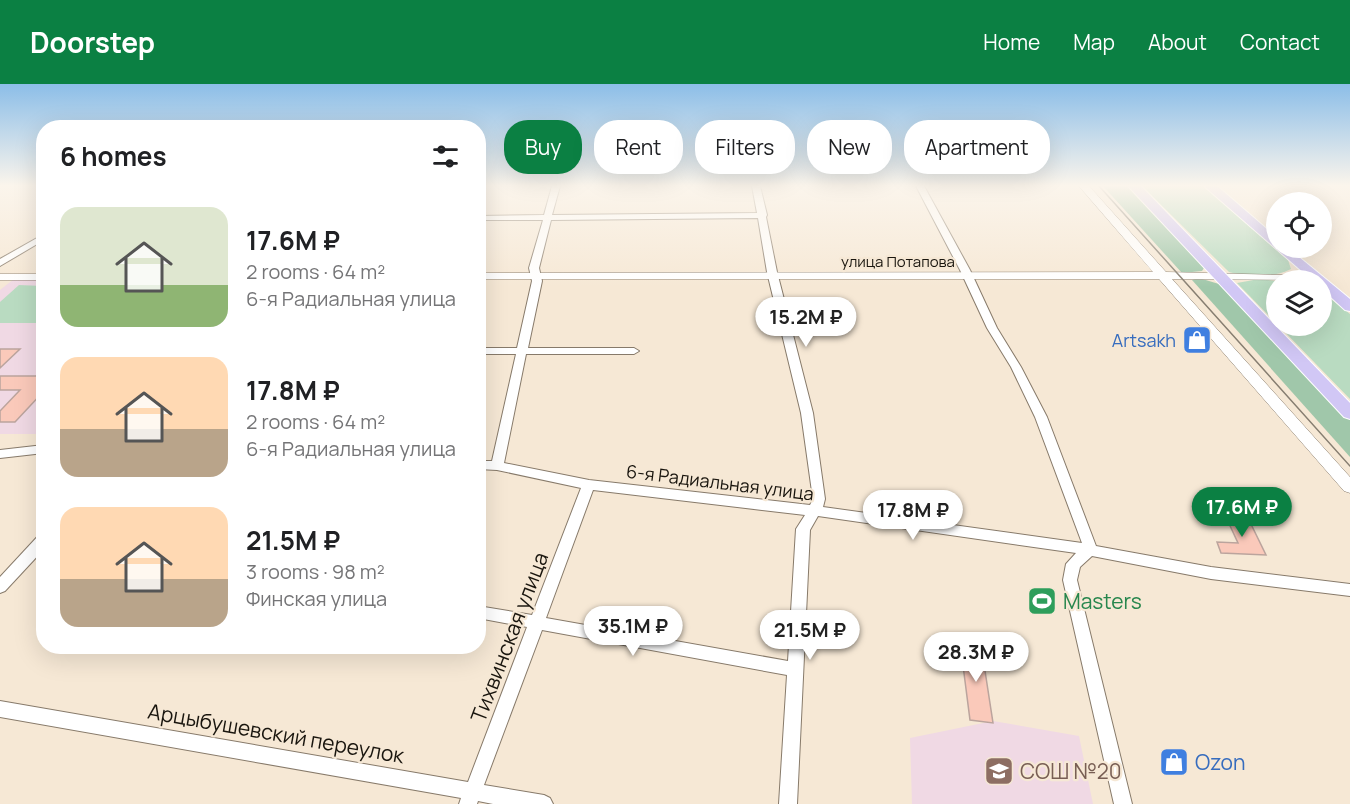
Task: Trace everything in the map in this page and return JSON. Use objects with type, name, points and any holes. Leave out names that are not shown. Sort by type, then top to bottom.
[{"type":"main road","points":[[1166,220],[1350,413]]},
{"type":"main road","points":[[1249,220],[1266,234]]},
{"type":"main road","points":[[1293,258],[1307,270]]},
{"type":"main road","points":[[1332,291],[1350,307]]},
{"type":"street","points":[[497,466],[537,281],[534,268],[547,220]]},
{"type":"street","points":[[764,220],[774,276],[807,413],[819,499],[815,511],[803,529],[793,669],[788,804]]},
{"type":"street","points":[[938,220],[992,328],[1016,367],[1041,417],[1073,496],[1090,550],[1073,564],[1070,580],[1123,804]]},
{"type":"street","points":[[1114,220],[1350,487]]},
{"type":"street","points":[[0,263],[36,241]]},
{"type":"street","name":"улица Потапова","points":[[486,276],[1163,275],[1266,278]]},
{"type":"street","points":[[0,277],[36,277]]},
{"type":"street","points":[[486,351],[634,351]]},
{"type":"street","points":[[0,454],[36,450]]},
{"type":"street","name":"6-я Радиальная улица","points":[[486,465],[589,485],[815,511],[1090,550],[1211,573],[1350,590]]},
{"type":"street","name":"Тихвинская улица","points":[[471,797],[589,485]]},
{"type":"street","points":[[0,587],[36,549]]},
{"type":"street","points":[[486,613],[793,669]]},
{"type":"street","name":"Арцыбушевский переулок","points":[[0,709],[471,797],[544,804]]},
{"type":"shaded area","points":[[14,279],[36,279],[36,434],[0,434],[0,290]]},
{"type":"shaded area","name":"СОШ №20","points":[[993,721],[1079,736],[1093,804],[912,804],[910,738]]},
{"type":"green space","points":[[1134,220],[1160,220],[1204,268],[1202,271],[1182,273]]},
{"type":"green space","points":[[1176,220],[1242,220],[1266,241],[1266,258],[1286,258],[1291,269],[1266,270],[1266,275],[1261,276],[1229,272]]},
{"type":"green space","points":[[1199,278],[1219,284],[1266,332],[1266,336],[1269,336],[1350,419],[1350,457],[1192,280]]},
{"type":"green space","points":[[1266,280],[1266,313],[1237,283]]},
{"type":"green space","points":[[19,285],[36,286],[36,323],[0,323],[0,302]]},
{"type":"green space","points":[[1332,300],[1350,314],[1350,399],[1289,336],[1332,336]]},
{"type":"building","points":[[0,349],[20,349],[0,368]]},
{"type":"building","points":[[0,376],[36,376],[36,400],[15,422],[0,422],[0,411],[20,390],[0,390]]},
{"type":"building","points":[[1225,515],[1247,516],[1266,555],[1221,553],[1217,542],[1238,543]]},
{"type":"building","points":[[960,642],[981,645],[993,723],[970,720]]},
{"type":"tram line","points":[[1129,220],[1350,466]]},
{"type":"place","name":"Аrtsakh","points":[[1197,340]]},
{"type":"place","name":"Masters","points":[[1042,601]]},
{"type":"place","name":"Ozon","points":[[1174,762]]},
{"type":"place","name":"СОШ №20","points":[[999,771]]}]
